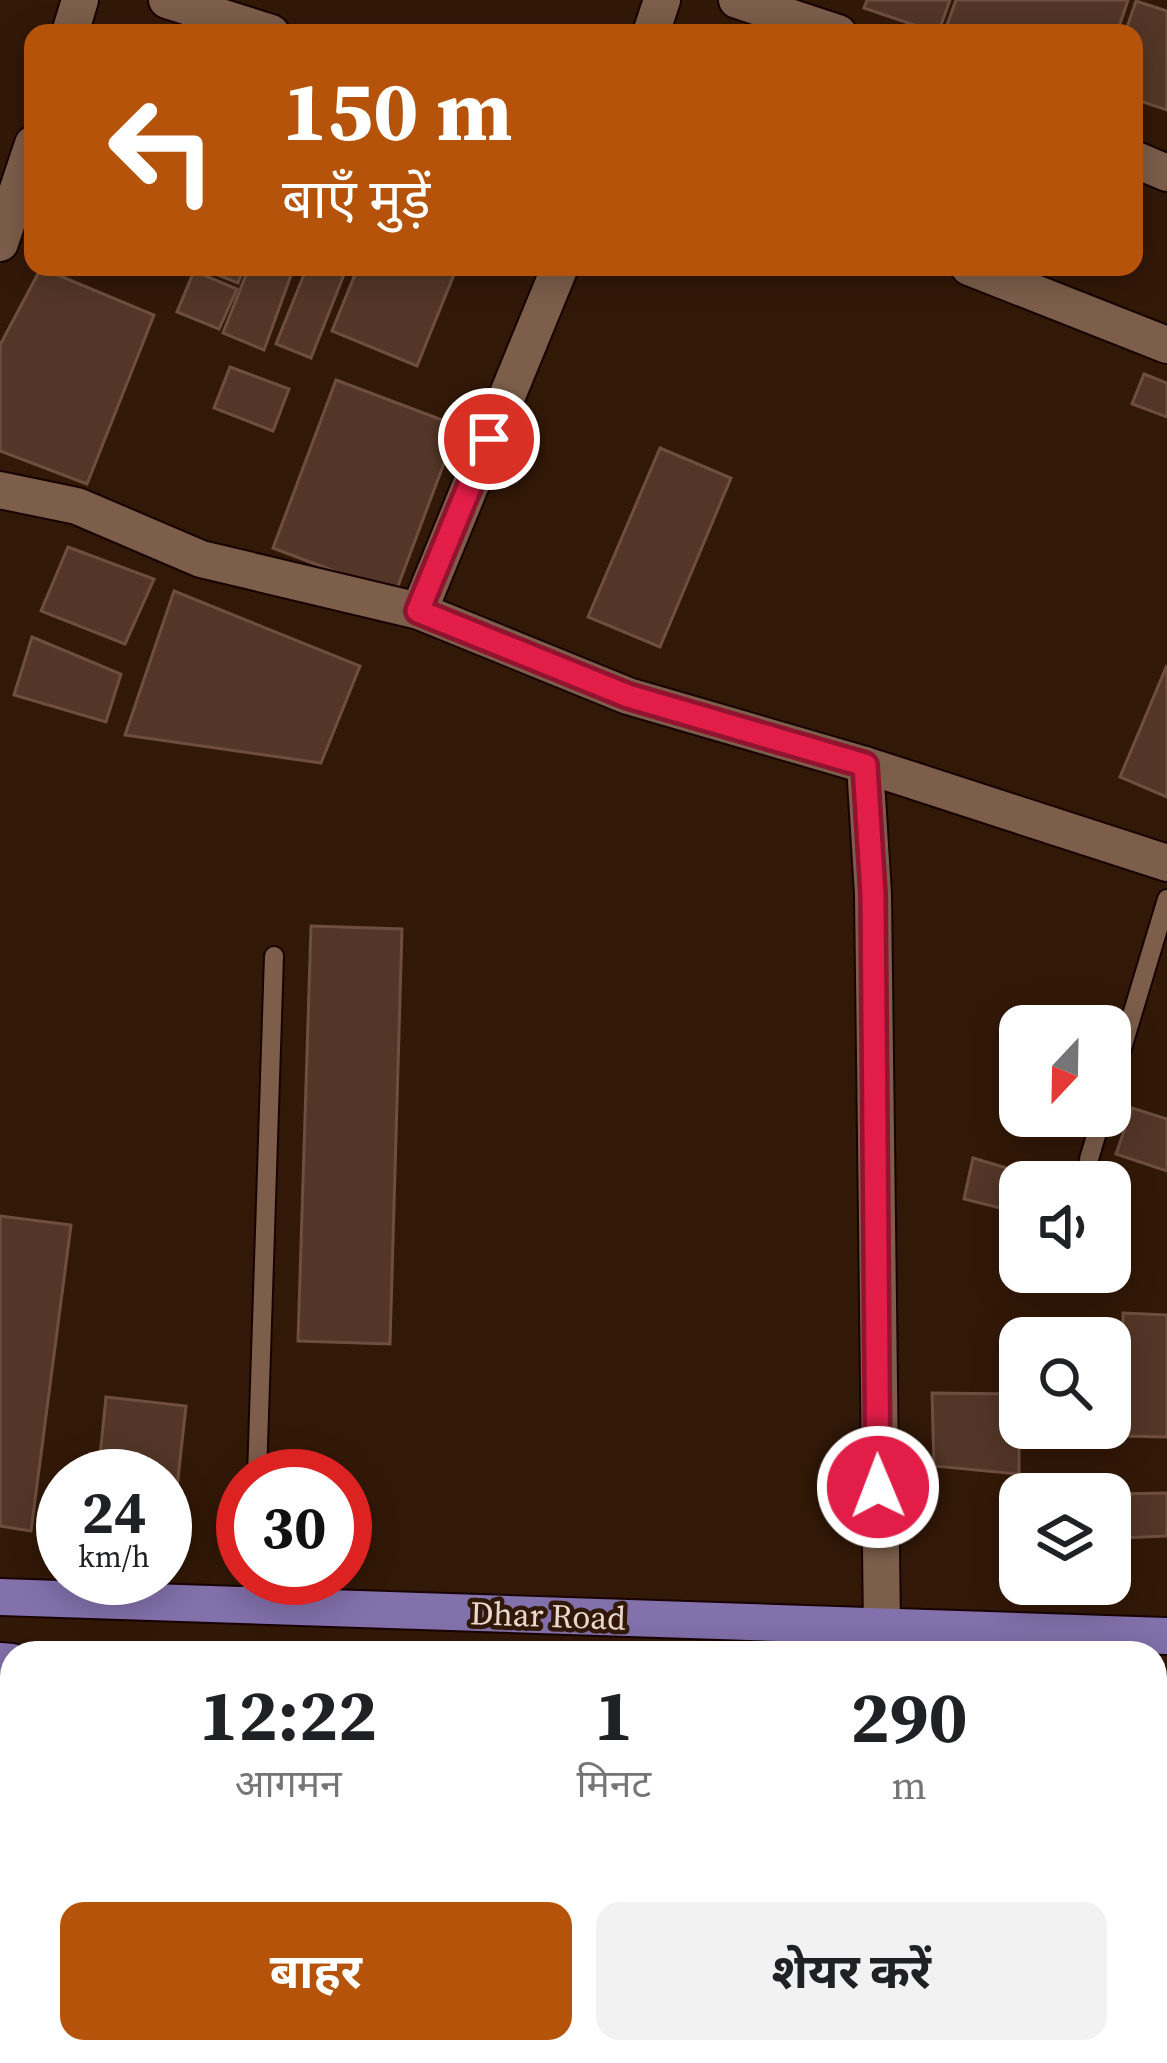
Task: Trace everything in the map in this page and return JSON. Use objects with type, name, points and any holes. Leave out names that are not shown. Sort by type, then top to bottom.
[{"type":"main road","name":"Dhar Road","points":[[0,1597],[216,1591]]},
{"type":"main road","name":"Dhar Road","points":[[372,1597],[882,1629],[1167,1636]]},
{"type":"street","points":[[167,0],[243,24]]},
{"type":"street","points":[[737,0],[810,24]]},
{"type":"street","points":[[3,227],[24,169]]},
{"type":"street","points":[[418,611],[556,276]]},
{"type":"street","points":[[992,276],[1167,345]]},
{"type":"street","points":[[0,490],[77,506],[201,559],[418,611],[628,696],[865,765],[1167,863]]},
{"type":"street","points":[[865,765],[873,894],[882,1629]]},
{"type":"lane","points":[[1131,1018],[1167,899]]},
{"type":"lane","points":[[258,1449],[274,956]]},
{"type":"lane","points":[[1089,1159],[1096,1137]]},
{"type":"building","points":[[867,0],[950,0],[941,24],[911,24],[864,8]]},
{"type":"building","points":[[956,0],[1128,0],[1120,24],[947,24]]},
{"type":"building","points":[[1136,1],[1167,11],[1167,110],[1143,102],[1143,24],[1128,24]]},
{"type":"building","points":[[37,276],[60,276],[154,315],[87,484],[0,451],[0,345]]},
{"type":"building","points":[[192,276],[206,276],[237,289],[219,329],[177,312]]},
{"type":"building","points":[[245,276],[291,276],[264,350],[223,333]]},
{"type":"building","points":[[303,276],[343,276],[311,358],[276,344]]},
{"type":"building","points":[[354,276],[453,276],[417,366],[332,331]]},
{"type":"building","points":[[230,367],[289,389],[273,431],[214,408]]},
{"type":"building","points":[[1144,374],[1167,383],[1167,417],[1132,404]]},
{"type":"building","points":[[336,380],[458,426],[395,594],[273,548]]},
{"type":"building","points":[[660,448],[731,478],[660,647],[588,617]]},
{"type":"building","points":[[68,547],[154,579],[125,644],[41,611]]},
{"type":"building","points":[[174,591],[360,666],[321,763],[125,735]]},
{"type":"building","points":[[32,637],[121,674],[106,722],[14,695]]},
{"type":"building","points":[[1167,665],[1167,797],[1120,777]]},
{"type":"building","points":[[311,926],[402,929],[390,1344],[298,1341]]},
{"type":"building","points":[[1131,1111],[1167,1119],[1167,1171],[1116,1154],[1122,1137],[1131,1137]]},
{"type":"building","points":[[973,1158],[999,1166],[999,1208],[964,1199]]},
{"type":"building","points":[[0,1216],[71,1225],[42,1449],[36,1449],[31,1531],[0,1526]]},
{"type":"building","points":[[1123,1313],[1167,1315],[1167,1437],[1131,1436],[1131,1317],[1123,1317]]},
{"type":"building","points":[[932,1393],[999,1394],[999,1449],[1019,1449],[1019,1473],[934,1466]]},
{"type":"building","points":[[106,1397],[186,1406],[181,1449],[101,1449]]},
{"type":"building","points":[[1167,1493],[1167,1536],[1131,1538],[1131,1494]]},
{"type":"route","points":[[489,439],[418,611],[628,696],[865,765],[873,894],[878,1168],[878,1487]]}]
